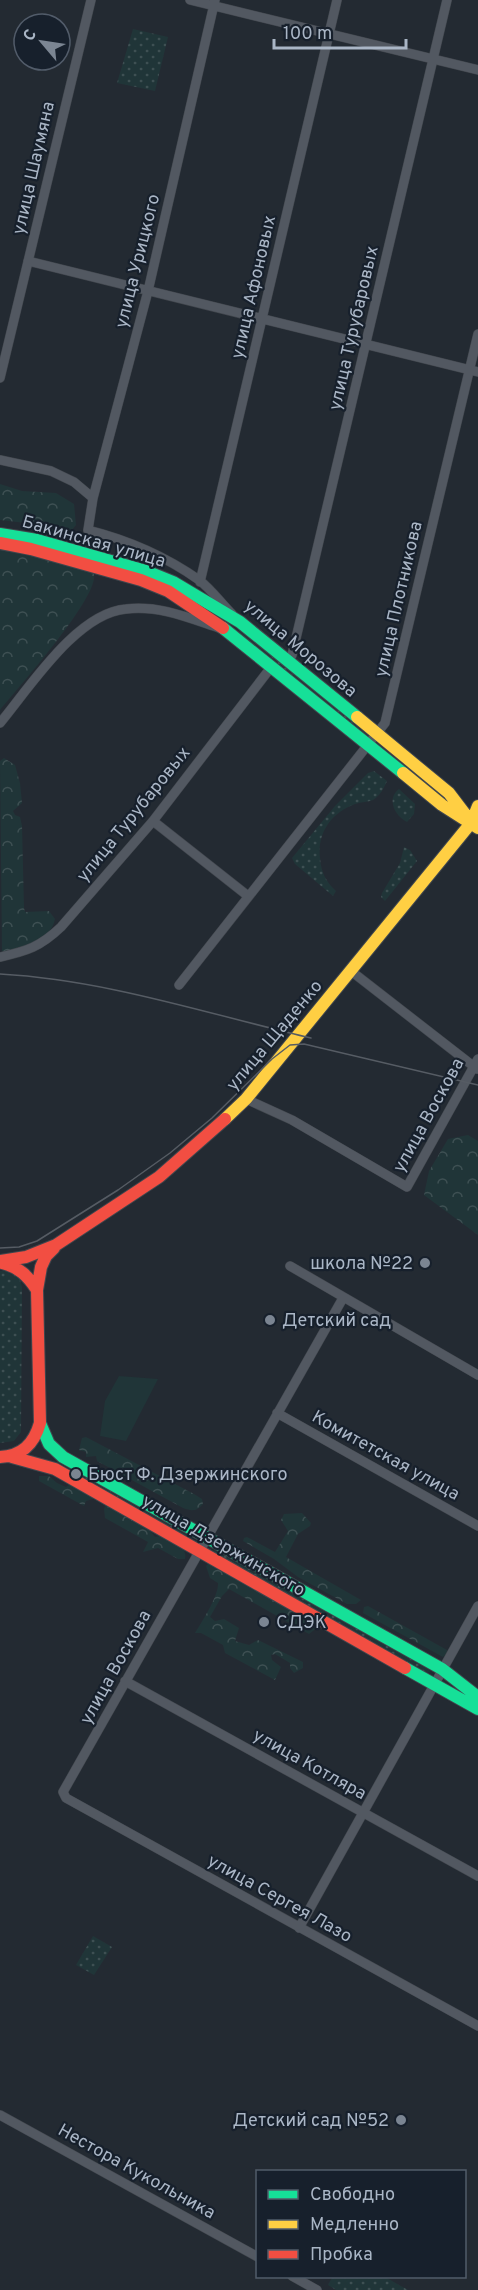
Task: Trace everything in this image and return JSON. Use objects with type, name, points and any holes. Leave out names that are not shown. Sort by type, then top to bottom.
[{"type":"main road","name":"Бакинская улица","points":[[0,534],[37,540],[146,572],[172,582],[240,622]]},
{"type":"main road","name":"Бакинская улица","points":[[0,543],[39,551],[141,580],[176,596],[231,633]]},
{"type":"main road","name":"улица Морозова","points":[[240,622],[448,793],[475,825]]},
{"type":"main road","name":"улица Морозова","points":[[231,633],[442,805],[475,825]]},
{"type":"main road","name":"улица Щаденко","points":[[0,1262],[26,1257],[56,1245],[173,1166],[218,1127],[246,1099],[475,825],[478,806]]},
{"type":"main road","name":"улица Щаденко","points":[[40,1423],[37,1290],[41,1267],[46,1256],[56,1245]]},
{"type":"main road","points":[[0,1262],[19,1268],[37,1290]]},
{"type":"main road","points":[[6,1457],[26,1450],[33,1442],[40,1423]]},
{"type":"main road","name":"улица Дзержинского","points":[[40,1423],[49,1444],[63,1457],[442,1669],[478,1697]]},
{"type":"main road","name":"улица Дзержинского","points":[[6,1457],[55,1469],[478,1709]]},
{"type":"street","name":"улица Шаумяна","points":[[0,378],[91,0]]},
{"type":"street","points":[[190,0],[214,3],[478,70]]},
{"type":"street","name":"улица Афоновых","points":[[201,582],[337,0]]},
{"type":"street","name":"улица Турубаровых","points":[[288,662],[292,655],[447,0]]},
{"type":"street","name":"улица Урицкого","points":[[88,530],[93,498],[148,291],[214,3]]},
{"type":"street","points":[[28,261],[474,370]]},
{"type":"street","name":"улица Плотникова","points":[[179,985],[385,723],[474,370],[478,334]]},
{"type":"street","points":[[0,460],[51,471],[74,482],[93,498]]},
{"type":"street","name":"улица Морозова","points":[[88,530],[117,537],[156,554],[201,582],[240,622]]},
{"type":"street","points":[[0,723],[75,634],[103,615],[126,609],[157,610],[174,613],[231,633]]},
{"type":"street","name":"улица Турубаровых","points":[[0,957],[27,951],[50,938],[153,821],[272,666]]},
{"type":"street","points":[[153,821],[248,896]]},
{"type":"street","points":[[351,971],[477,1065]]},
{"type":"street","name":"улица Воскова","points":[[246,1099],[292,1120],[407,1187],[477,1065]]},
{"type":"street","points":[[290,1266],[478,1375]]},
{"type":"street","points":[[207,1536],[343,1298]]},
{"type":"street","name":"Комитетская улица","points":[[277,1413],[478,1526]]},
{"type":"street","name":"улица Воскова","points":[[66,1798],[63,1792],[207,1536]]},
{"type":"street","points":[[299,1928],[478,1606]]},
{"type":"street","name":"улица Котляра","points":[[125,1681],[478,1876]]},
{"type":"street","name":"улица Сергея Лазо","points":[[66,1798],[478,2026]]},
{"type":"street","name":"Нестора Кукольника","points":[[0,2115],[256,2256]]},
{"type":"street","points":[[294,2278],[317,2290]]},
{"type":"green space","points":[[133,29],[168,37],[155,91],[117,83]]},
{"type":"green space","points":[[0,484],[22,491],[56,493],[74,504],[76,525],[67,536],[26,523],[0,520]]},
{"type":"green space","points":[[0,549],[31,555],[94,574],[92,586],[71,621],[0,710]]},
{"type":"green space","points":[[241,629],[368,732],[365,736],[238,632]]},
{"type":"green space","points":[[4,758],[15,765],[20,783],[22,803],[13,811],[20,817],[22,826],[25,912],[49,911],[55,919],[52,927],[41,939],[26,947],[2,952],[0,761]]},
{"type":"green space","points":[[374,771],[387,781],[380,794],[373,800],[346,808],[333,818],[323,832],[320,849],[321,863],[329,884],[336,891],[333,896],[295,864],[292,858],[335,806],[368,773]]},
{"type":"green space","points":[[399,789],[415,804],[414,814],[407,822],[399,816],[394,807],[393,798]]},
{"type":"green space","points":[[404,847],[410,850],[417,861],[385,901],[381,897],[382,893],[400,863]]},
{"type":"green space","points":[[468,1135],[478,1141],[478,1235],[424,1195],[429,1171],[448,1139]]},
{"type":"green space","points":[[0,1271],[8,1271],[19,1277],[22,1287],[21,1432],[14,1441],[0,1443]]},
{"type":"green space","points":[[119,1376],[158,1379],[126,1441],[100,1436],[105,1401]]},
{"type":"green space","points":[[86,1437],[194,1494],[202,1499],[203,1504],[194,1510],[183,1508],[97,1461],[96,1456],[86,1457],[86,1452],[79,1450],[82,1438]]},
{"type":"green space","points":[[80,1473],[185,1532],[187,1536],[183,1537],[77,1478]]},
{"type":"green space","points":[[39,1476],[49,1476],[66,1487],[72,1483],[93,1496],[93,1499],[86,1501],[84,1506],[39,1481]]},
{"type":"green space","points":[[105,1506],[133,1518],[155,1537],[160,1536],[177,1544],[184,1550],[185,1559],[178,1559],[158,1548],[143,1552],[148,1542],[105,1518]]},
{"type":"green space","points":[[302,1513],[311,1523],[310,1526],[298,1534],[286,1557],[361,1600],[356,1604],[347,1604],[298,1577],[274,1559],[243,1541],[247,1537],[275,1552],[288,1531],[281,1520],[284,1514]]},
{"type":"green space","points":[[216,1548],[429,1668],[430,1672],[426,1673],[213,1555]]},
{"type":"green space","points":[[209,1563],[316,1624],[318,1627],[309,1634],[229,1589],[222,1596],[210,1617],[215,1621],[224,1619],[239,1628],[235,1641],[249,1645],[258,1640],[303,1662],[303,1668],[294,1673],[290,1668],[290,1663],[275,1654],[271,1655],[272,1660],[281,1667],[275,1680],[225,1653],[223,1645],[201,1633],[195,1633],[210,1608],[218,1588],[218,1583],[210,1578],[206,1566]]},
{"type":"green space","points":[[368,1606],[447,1650],[447,1653],[443,1657],[363,1613],[364,1607]]},
{"type":"green space","points":[[93,1936],[112,1947],[94,1975],[76,1965]]},
{"type":"green space","points":[[332,2278],[387,2278],[408,2290],[336,2290],[328,2285]]},
{"type":"tram line","points":[[0,974],[79,983],[157,999],[311,1038]]},
{"type":"tram line","points":[[0,1248],[19,1247],[37,1241],[118,1190],[170,1153],[212,1118],[272,1059],[290,1045],[304,1044],[478,1085]]},
{"type":"traffic: fast","points":[[0,534],[37,540],[146,571],[173,582],[240,622],[357,717]]},
{"type":"traffic: fast","points":[[223,628],[403,773]]},
{"type":"traffic: fast","points":[[40,1423],[49,1444],[63,1457],[442,1669],[478,1697]]},
{"type":"traffic: fast","points":[[405,1668],[478,1709]]},
{"type":"traffic: slow","points":[[357,717],[449,793],[468,818]]},
{"type":"traffic: slow","points":[[403,773],[442,805],[478,828]]},
{"type":"traffic: slow","points":[[225,1119],[246,1099],[471,823],[478,806]]},
{"type":"traffic: jam","points":[[0,543],[31,549],[141,580],[168,591],[223,628]]},
{"type":"traffic: jam","points":[[0,1261],[26,1257],[56,1245],[159,1177],[225,1119]]},
{"type":"traffic: jam","points":[[0,1457],[15,1454],[26,1448],[31,1443],[40,1423],[37,1290],[41,1267],[46,1256],[54,1248]]},
{"type":"traffic: jam","points":[[2,1263],[23,1273],[37,1290]]},
{"type":"traffic: jam","points":[[12,1457],[55,1469],[405,1668]]},
{"type":"place","name":"школа №22","points":[[425,1263]]},
{"type":"place","name":"Детский сад","points":[[270,1320]]},
{"type":"place","name":"Бюст Ф. Дзержинского","points":[[76,1474]]},
{"type":"place","name":"СДЭК","points":[[264,1622]]},
{"type":"place","name":"Детский сад №52","points":[[401,2120]]}]
